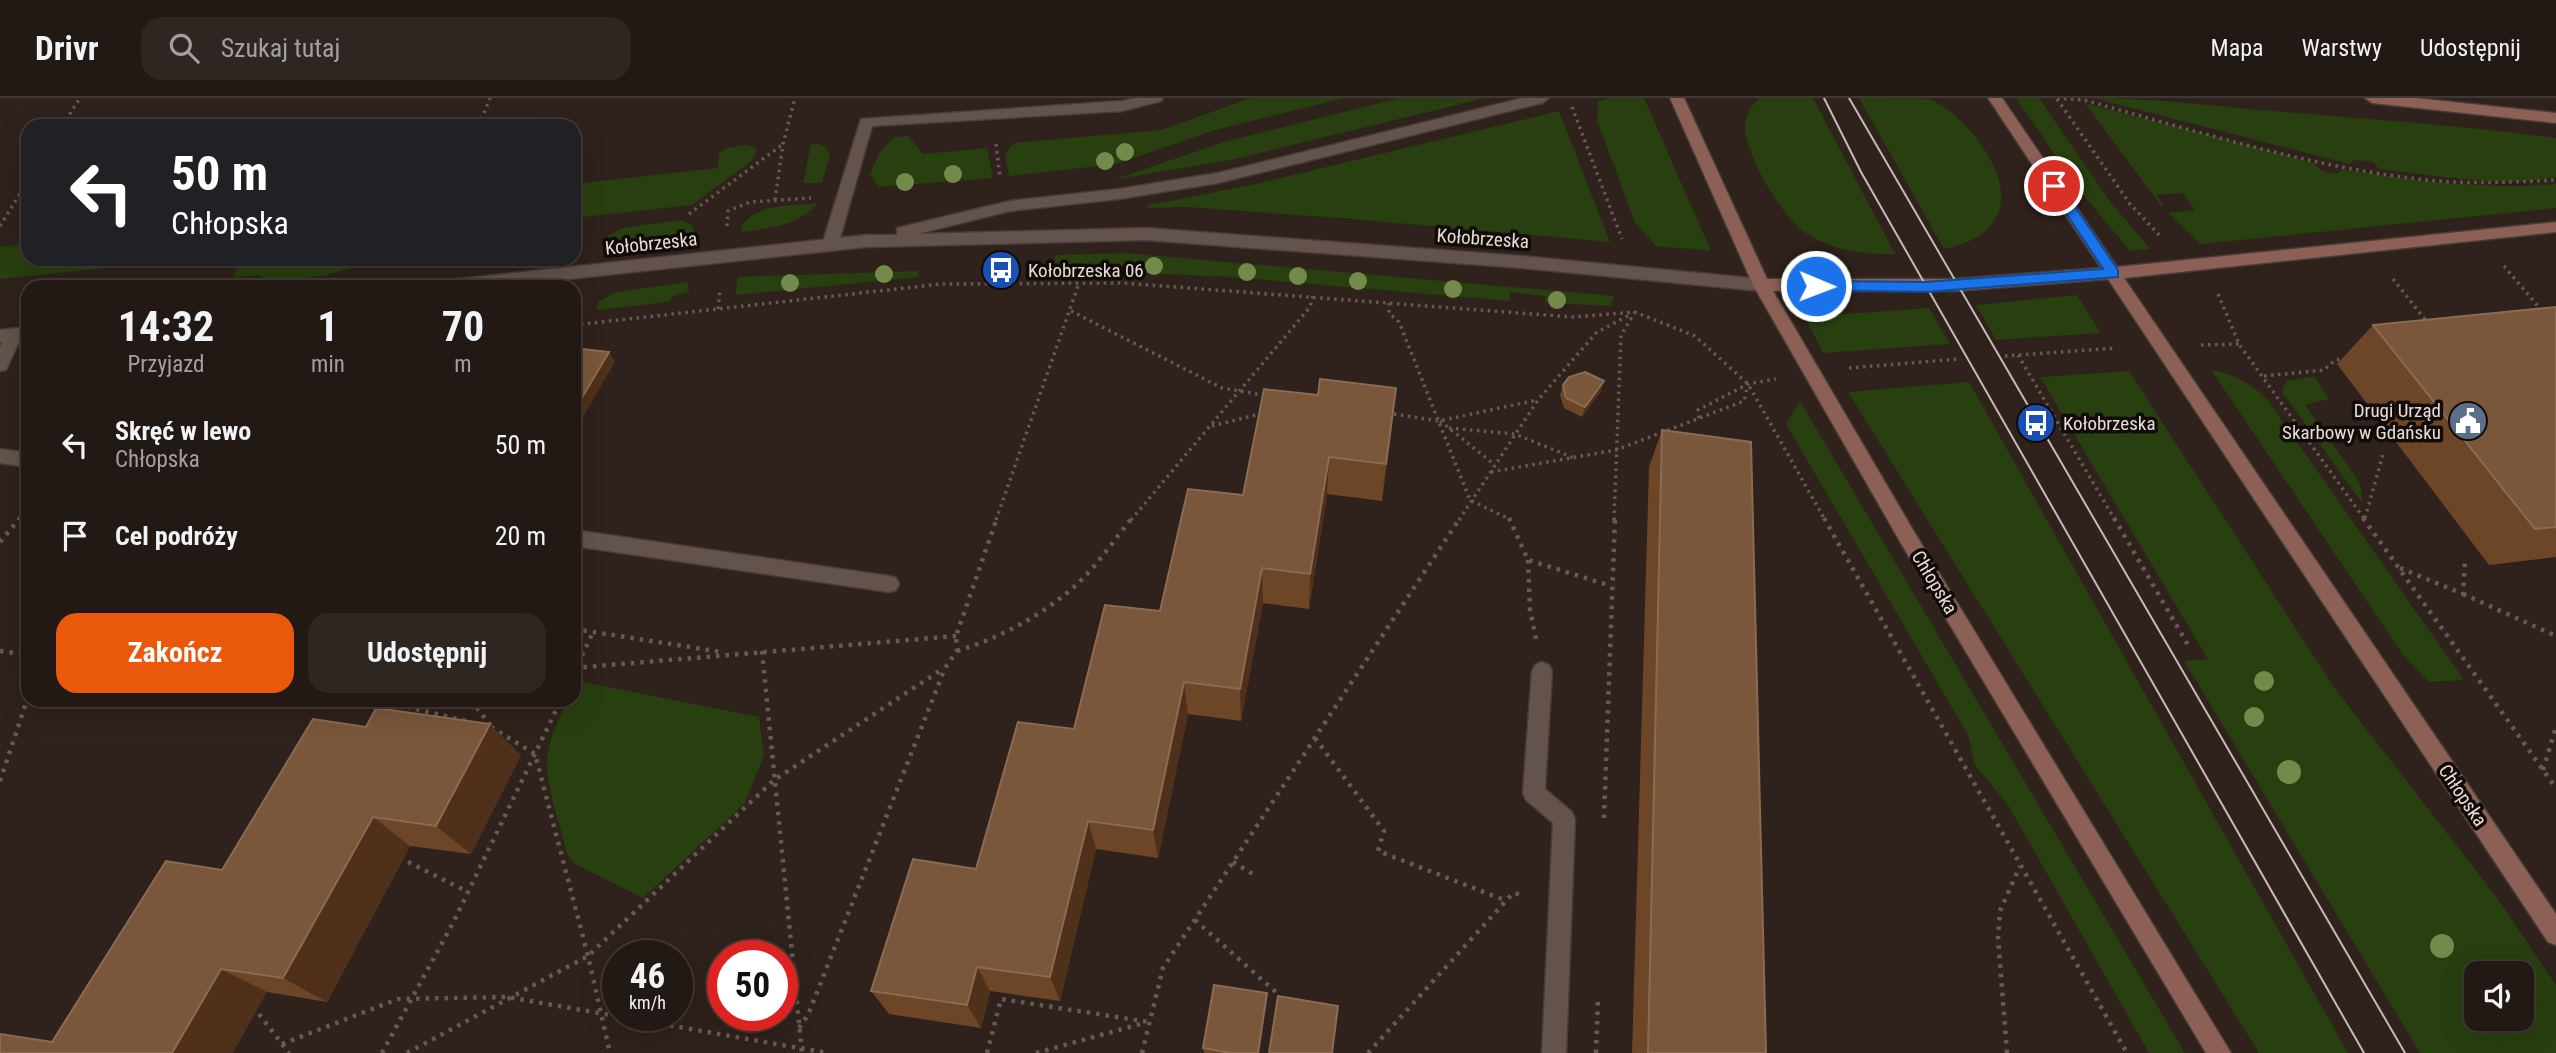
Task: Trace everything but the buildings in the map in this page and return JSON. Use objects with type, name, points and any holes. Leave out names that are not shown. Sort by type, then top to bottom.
[{"type":"main road","name":"Chłopska","points":[[1676,98],[1761,285],[1909,540],[2219,1053]]},
{"type":"main road","name":"Chłopska","points":[[1995,98],[2556,934]]},
{"type":"main road","points":[[2372,98],[2556,118]]},
{"type":"main road","name":"Kołobrzeska","points":[[1761,285],[1926,287],[2113,273],[2556,227]]},
{"type":"street","name":"Kołobrzeska","points":[[866,241],[1010,206],[1119,194],[1218,178],[1542,98]]},
{"type":"street","name":"Kołobrzeska","points":[[505,280],[866,241],[1146,234],[1522,262],[1761,285]]},
{"type":"street","points":[[0,365],[14,335]]},
{"type":"street","points":[[0,456],[21,459]]},
{"type":"street","points":[[581,539],[889,584]]},
{"type":"street","points":[[1542,671],[1534,793],[1564,819],[1554,1053]]},
{"type":"lane","points":[[830,245],[866,122],[1122,106],[1156,98]]},
{"type":"path","points":[[66,119],[80,98]]},
{"type":"path","points":[[482,119],[491,98]]},
{"type":"path","points":[[775,200],[783,144],[795,98]]},
{"type":"path","points":[[2057,98],[2084,100],[2341,166],[2486,183],[2556,180]]},
{"type":"path","points":[[2057,98],[2130,204],[2163,239]]},
{"type":"path","points":[[1572,106],[1624,247]]},
{"type":"path","points":[[689,214],[783,144]]},
{"type":"path","points":[[0,226],[21,192]]},
{"type":"path","points":[[728,211],[750,202],[845,196]]},
{"type":"path","points":[[2504,266],[2547,317]]},
{"type":"path","points":[[2393,279],[2432,328]]},
{"type":"path","points":[[957,651],[956,636],[1079,283]]},
{"type":"path","points":[[581,324],[941,284],[1123,283],[1572,317],[1635,312],[1695,336],[1748,384],[2127,1053]]},
{"type":"path","points":[[2216,290],[2239,344],[2556,788]]},
{"type":"path","points":[[799,1028],[808,1015],[945,668],[957,651],[977,645],[1022,624],[1076,585],[1310,307],[1312,296]]},
{"type":"path","points":[[1389,303],[1389,313],[1399,321],[1470,500],[1511,519],[1528,560],[1530,610],[1542,671]]},
{"type":"path","points":[[1071,311],[1222,388],[1237,393],[1273,397]]},
{"type":"path","points":[[1142,1053],[1163,968],[1470,500],[1538,400],[1596,333],[1635,312]]},
{"type":"path","points":[[1604,822],[1621,335],[1635,312]]},
{"type":"path","points":[[2195,345],[2239,344]]},
{"type":"path","points":[[2005,356],[2116,348]]},
{"type":"path","points":[[2018,355],[2188,645]]},
{"type":"path","points":[[2263,377],[2324,370],[2336,359],[2348,358]]},
{"type":"path","points":[[1843,369],[1959,359]]},
{"type":"path","points":[[1699,419],[1698,410],[1748,384],[1784,377]]},
{"type":"path","points":[[1490,472],[1616,450],[1744,401],[1748,384]]},
{"type":"path","points":[[1374,411],[1439,421],[1538,400]]},
{"type":"path","points":[[1211,426],[1272,411]]},
{"type":"path","points":[[1439,421],[1495,464]]},
{"type":"path","points":[[1449,428],[1515,434],[1574,458]]},
{"type":"path","points":[[2364,519],[2384,451]]},
{"type":"path","points":[[0,542],[21,516]]},
{"type":"path","points":[[1528,560],[1611,586]]},
{"type":"path","points":[[2463,594],[2465,561]]},
{"type":"path","points":[[2399,567],[2556,636]]},
{"type":"path","points":[[581,630],[730,653]]},
{"type":"path","points":[[581,657],[593,632]]},
{"type":"path","points":[[581,668],[730,653],[956,636]]},
{"type":"path","points":[[0,651],[21,654]]},
{"type":"path","points":[[762,651],[801,1051]]},
{"type":"path","points":[[407,1053],[588,956],[774,780],[945,668]]},
{"type":"path","points":[[0,781],[25,707]]},
{"type":"path","points":[[408,707],[492,727],[536,754],[610,1053]]},
{"type":"path","points":[[476,707],[492,727]]},
{"type":"path","points":[[382,1053],[414,999],[558,707]]},
{"type":"path","points":[[2543,769],[2556,727]]},
{"type":"path","points":[[1315,738],[1384,831],[1378,851],[1507,901]]},
{"type":"path","points":[[408,862],[468,892]]},
{"type":"path","points":[[1233,862],[1256,876]]},
{"type":"path","points":[[2007,1053],[1998,938],[2000,911],[2021,865]]},
{"type":"path","points":[[1368,1053],[1513,894],[1560,900]]},
{"type":"path","points":[[1195,920],[1279,994]]},
{"type":"path","points":[[1597,1053],[1599,986]]},
{"type":"path","points":[[282,1044],[398,999],[508,997],[801,1051],[828,1053]]},
{"type":"path","points":[[987,1053],[1001,999],[1149,1022]]},
{"type":"path","points":[[258,1014],[289,1053]]},
{"type":"path","points":[[1036,1053],[1149,1022]]},
{"type":"green space","points":[[1251,98],[1344,98],[1215,130],[1116,164],[1009,176],[1005,154],[1014,143],[1161,130]]},
{"type":"green space","points":[[1400,98],[1485,98],[1231,160],[1112,180],[1224,142]]},
{"type":"green space","points":[[1609,98],[1644,98],[1711,251],[1656,246],[1635,223],[1597,120],[1598,101]]},
{"type":"green space","points":[[1760,98],[1813,98],[1895,254],[1871,254],[1835,247],[1813,237],[1794,223],[1766,185],[1747,141],[1747,116]]},
{"type":"green space","points":[[1859,98],[1929,99],[1957,118],[1984,148],[2000,183],[2001,200],[1993,223],[1967,242],[1944,249]]},
{"type":"green space","points":[[2016,98],[2039,98],[2109,200],[2150,249],[2130,251],[2080,191]]},
{"type":"green space","points":[[2093,98],[2189,103],[2556,138],[2556,177],[2490,181],[2379,169],[2373,162],[2355,160],[2349,164]]},
{"type":"green space","points":[[2085,103],[2312,162],[2322,171],[2336,174],[2343,169],[2449,183],[2503,186],[2556,184],[2556,208],[2201,244],[2168,213],[2195,210],[2183,193],[2157,195],[2162,207]]},
{"type":"green space","points":[[1559,111],[1610,242],[1352,219],[1188,207],[1148,208],[1148,205],[1251,185]]},
{"type":"green space","points":[[908,136],[923,154],[987,148],[993,178],[878,187],[870,174],[879,153],[894,137]]},
{"type":"green space","points":[[816,143],[826,147],[830,155],[822,183],[803,183],[811,145]]},
{"type":"green space","points":[[745,145],[757,148],[754,159],[692,205],[581,217],[581,183],[718,168],[719,153],[727,148]]},
{"type":"green space","points":[[818,203],[793,221],[742,232],[741,227],[747,219],[765,210]]},
{"type":"green space","points":[[681,220],[691,224],[694,229],[693,237],[608,241],[608,236],[622,228]]},
{"type":"green space","points":[[21,245],[21,266],[127,266],[0,279],[0,247]]},
{"type":"green space","points":[[1124,253],[1614,296],[1611,306],[1546,303],[1545,296],[1510,292],[1510,301],[1230,277],[1070,270],[1055,263],[1054,255]]},
{"type":"green space","points":[[361,266],[292,280],[266,280],[258,275],[233,278],[237,268]]},
{"type":"green space","points":[[918,271],[919,277],[736,295],[737,277]]},
{"type":"green space","points":[[688,282],[689,292],[674,296],[668,302],[597,310],[598,302],[616,292]]},
{"type":"green space","points":[[2077,295],[2101,333],[1996,340],[1976,305]]},
{"type":"green space","points":[[1929,308],[1950,344],[1823,353],[1805,317]]},
{"type":"green space","points":[[2211,370],[2241,380],[2267,399],[2464,680],[2429,682],[2403,655]]},
{"type":"green space","points":[[2129,371],[2333,686],[2498,899],[2556,985],[2556,1053],[2420,1053],[2184,661],[2208,659],[2040,377]]},
{"type":"green space","points":[[2312,377],[2329,399],[2305,405],[2360,483],[2363,504],[2282,392],[2287,381]]},
{"type":"green space","points":[[1969,382],[2348,1053],[2259,1053],[1848,392]]},
{"type":"green space","points":[[1800,401],[2185,1053],[2149,1053],[2008,805],[1975,765],[1968,735],[1786,424]]},
{"type":"green space","points":[[581,682],[759,717],[764,755],[745,803],[643,898],[575,864],[567,853],[548,776],[548,751],[565,707],[581,707]]},
{"type":"tram line","points":[[1824,98],[1861,172],[2364,1053]]},
{"type":"tram line","points":[[1849,98],[2405,1053]]},
{"type":"place","name":"Kołobrzeska 06","points":[[1001,270]]},
{"type":"place","name":"Drugi Urząd Skarbowy w Gdańsku","points":[[2468,421]]},
{"type":"place","name":"Kołobrzeska","points":[[2036,423]]},
{"type":"route","points":[[1816,286],[1926,287],[2113,273],[2054,186]]}]
